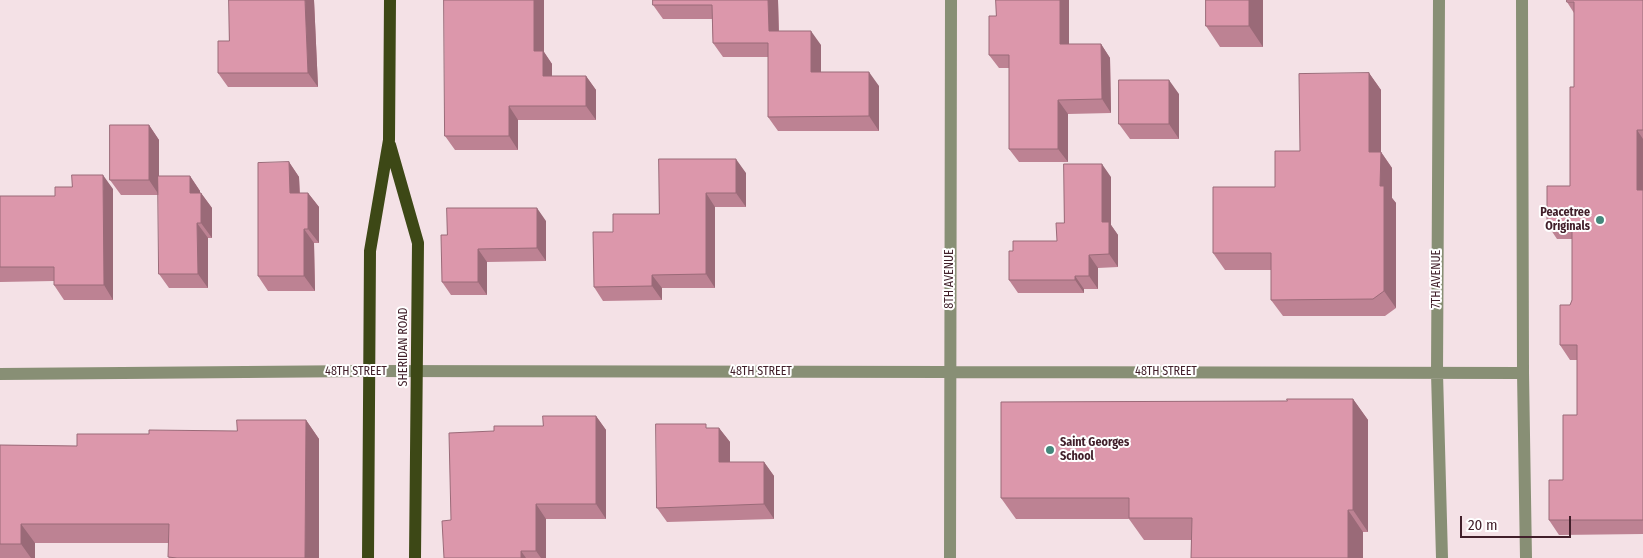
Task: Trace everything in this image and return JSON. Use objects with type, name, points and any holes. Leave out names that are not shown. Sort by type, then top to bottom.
[{"type":"main road","name":"SHERIDAN ROAD","points":[[368,558],[370,251],[389,140],[390,0]]},
{"type":"main road","name":"SHERIDAN ROAD","points":[[389,140],[418,243],[416,558]]},
{"type":"street","name":"8TH AVENUE","points":[[950,558],[951,0]]},
{"type":"street","name":"7TH AVENUE","points":[[1439,0],[1437,372],[1442,558]]},
{"type":"street","points":[[1522,0],[1523,373],[1526,558]]},
{"type":"street","name":"48TH STREET","points":[[0,374],[368,371],[1523,373]]},
{"type":"building","points":[[229,0],[305,0],[308,73],[218,73],[218,41],[229,41]]},
{"type":"building","points":[[444,0],[534,0],[534,51],[543,51],[543,76],[586,76],[586,106],[509,106],[509,136],[445,136]]},
{"type":"building","points":[[653,0],[768,0],[769,31],[811,31],[811,72],[869,72],[869,116],[768,117],[768,43],[713,43],[712,5],[653,5]]},
{"type":"building","points":[[996,0],[1060,0],[1060,44],[1101,44],[1102,99],[1058,100],[1058,149],[1009,149],[1009,55],[989,55],[989,16],[996,16]]},
{"type":"building","points":[[1206,0],[1249,0],[1249,26],[1206,26]]},
{"type":"building","points":[[1567,0],[1643,0],[1643,130],[1637,130],[1637,190],[1643,190],[1643,520],[1549,520],[1549,480],[1563,480],[1563,415],[1577,415],[1577,345],[1560,345],[1560,305],[1570,305],[1572,300],[1572,224],[1547,224],[1547,186],[1570,186],[1570,87],[1574,87],[1574,2],[1567,2]]},
{"type":"building","points":[[1369,73],[1369,152],[1381,152],[1380,186],[1384,186],[1384,291],[1373,299],[1271,300],[1271,253],[1213,253],[1213,187],[1275,187],[1275,151],[1300,151],[1299,74]]},
{"type":"building","points":[[1119,80],[1169,80],[1169,124],[1119,124]]},
{"type":"building","points":[[110,125],[149,125],[149,180],[110,180]]},
{"type":"building","points":[[659,159],[736,159],[736,193],[706,193],[706,274],[652,275],[652,286],[594,287],[593,232],[613,232],[613,214],[659,214]]},
{"type":"building","points":[[289,162],[290,193],[308,193],[308,229],[304,229],[304,276],[258,276],[258,163]]},
{"type":"building","points":[[1064,164],[1102,164],[1102,222],[1109,222],[1109,254],[1089,255],[1089,276],[1075,276],[1075,280],[1009,280],[1009,251],[1013,251],[1013,241],[1057,241],[1056,223],[1064,223]]},
{"type":"building","points":[[72,175],[103,175],[104,285],[54,285],[54,267],[0,267],[0,196],[55,196],[55,187],[72,187]]},
{"type":"building","points":[[158,176],[190,176],[190,193],[201,193],[201,223],[197,223],[198,274],[159,274]]},
{"type":"building","points":[[447,208],[537,208],[537,248],[478,249],[478,282],[442,282],[441,235],[447,235]]},
{"type":"building","points":[[1287,399],[1353,399],[1353,510],[1348,510],[1348,558],[1191,558],[1192,518],[1129,518],[1129,498],[1001,498],[1001,402],[1287,401]]},
{"type":"building","points":[[543,416],[596,416],[596,504],[536,504],[536,551],[521,551],[521,558],[444,558],[442,521],[451,520],[449,433],[494,431],[494,426],[543,426]]},
{"type":"building","points":[[237,420],[306,420],[305,558],[168,557],[169,524],[21,524],[21,544],[0,544],[0,445],[77,446],[77,434],[149,434],[149,430],[237,431]]},
{"type":"building","points":[[656,424],[706,424],[706,428],[719,428],[719,462],[764,462],[764,504],[657,508]]},
{"type":"place","name":"Peacetree Originals","points":[[1600,220]]},
{"type":"place","name":"Saint Georges School","points":[[1050,450]]}]
